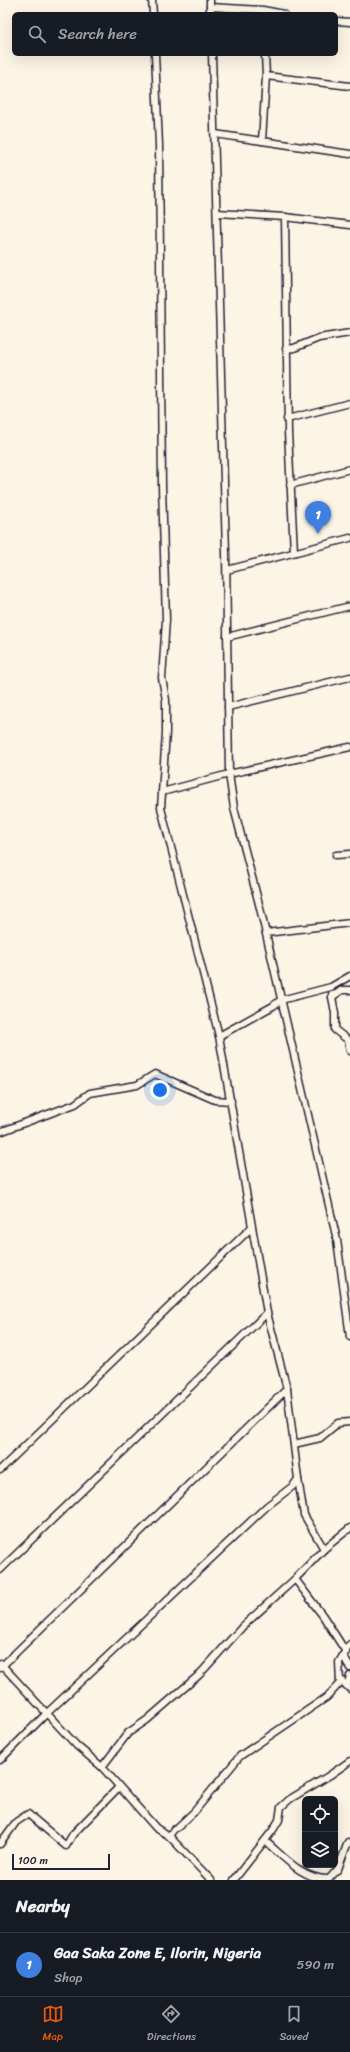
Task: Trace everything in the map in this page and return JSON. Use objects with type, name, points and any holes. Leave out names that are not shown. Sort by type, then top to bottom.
[{"type":"street","points":[[152,0],[153,12]]},
{"type":"street","points":[[210,0],[210,12]]},
{"type":"street","points":[[210,7],[263,12]]},
{"type":"street","points":[[338,21],[350,22]]},
{"type":"street","points":[[155,56],[159,145],[162,486],[166,620],[162,678],[166,700],[166,732],[160,808],[220,1036],[267,1313],[287,1389],[304,1515],[324,1548]]},
{"type":"street","points":[[212,56],[227,570],[229,774],[234,808],[266,933],[337,1240],[350,1338]]},
{"type":"street","points":[[262,141],[266,76],[265,56]]},
{"type":"street","points":[[266,76],[350,86]]},
{"type":"street","points":[[215,134],[350,154]]},
{"type":"street","points":[[217,213],[286,217],[350,225]]},
{"type":"street","points":[[286,217],[287,419],[294,552]]},
{"type":"street","points":[[286,349],[294,348],[319,338],[350,333]]},
{"type":"street","points":[[287,419],[350,403]]},
{"type":"street","points":[[290,485],[350,469]]},
{"type":"street","points":[[227,570],[350,538]]},
{"type":"street","points":[[227,637],[350,606]]},
{"type":"street","points":[[228,707],[350,677]]},
{"type":"street","points":[[162,792],[229,774],[350,747]]},
{"type":"street","points":[[336,855],[350,854]]},
{"type":"street","points":[[266,933],[350,923]]},
{"type":"street","points":[[220,1036],[281,1000],[331,987],[350,976]]},
{"type":"street","points":[[331,987],[335,1013],[335,1030],[348,1040],[350,1051]]},
{"type":"street","points":[[332,996],[342,990],[350,990]]},
{"type":"street","points":[[0,1132],[75,1104],[90,1093],[137,1084],[154,1074],[215,1100],[231,1101]]},
{"type":"street","points":[[0,1470],[252,1227]]},
{"type":"street","points":[[0,1570],[267,1313]]},
{"type":"street","points":[[211,1880],[168,1836],[156,1828],[102,1767],[77,1746],[1,1666],[287,1389]]},
{"type":"street","points":[[294,1444],[320,1438],[338,1423],[350,1422]]},
{"type":"street","points":[[0,1760],[46,1714],[268,1506],[293,1486],[298,1478]]},
{"type":"street","points":[[102,1767],[128,1733],[147,1720],[200,1675],[243,1626],[295,1579],[324,1548],[350,1528]]},
{"type":"street","points":[[295,1579],[323,1616],[350,1668]]},
{"type":"street","points":[[168,1836],[194,1812],[240,1756],[327,1697],[340,1683],[339,1662],[350,1644]]},
{"type":"street","points":[[348,1687],[350,1676]]},
{"type":"street","points":[[340,1679],[348,1687]]},
{"type":"street","points":[[234,1880],[265,1842],[279,1820],[281,1807],[290,1799],[330,1776],[350,1761]]},
{"type":"street","points":[[0,1844],[16,1822],[28,1814],[66,1846],[73,1834],[119,1787]]},
{"type":"street","points":[[265,1842],[299,1870],[319,1879],[329,1879],[338,1869],[348,1842]]},
{"type":"place","name":"Gaa Saka Zone E, Ilorin, Nigeria","points":[[318,534]]}]
